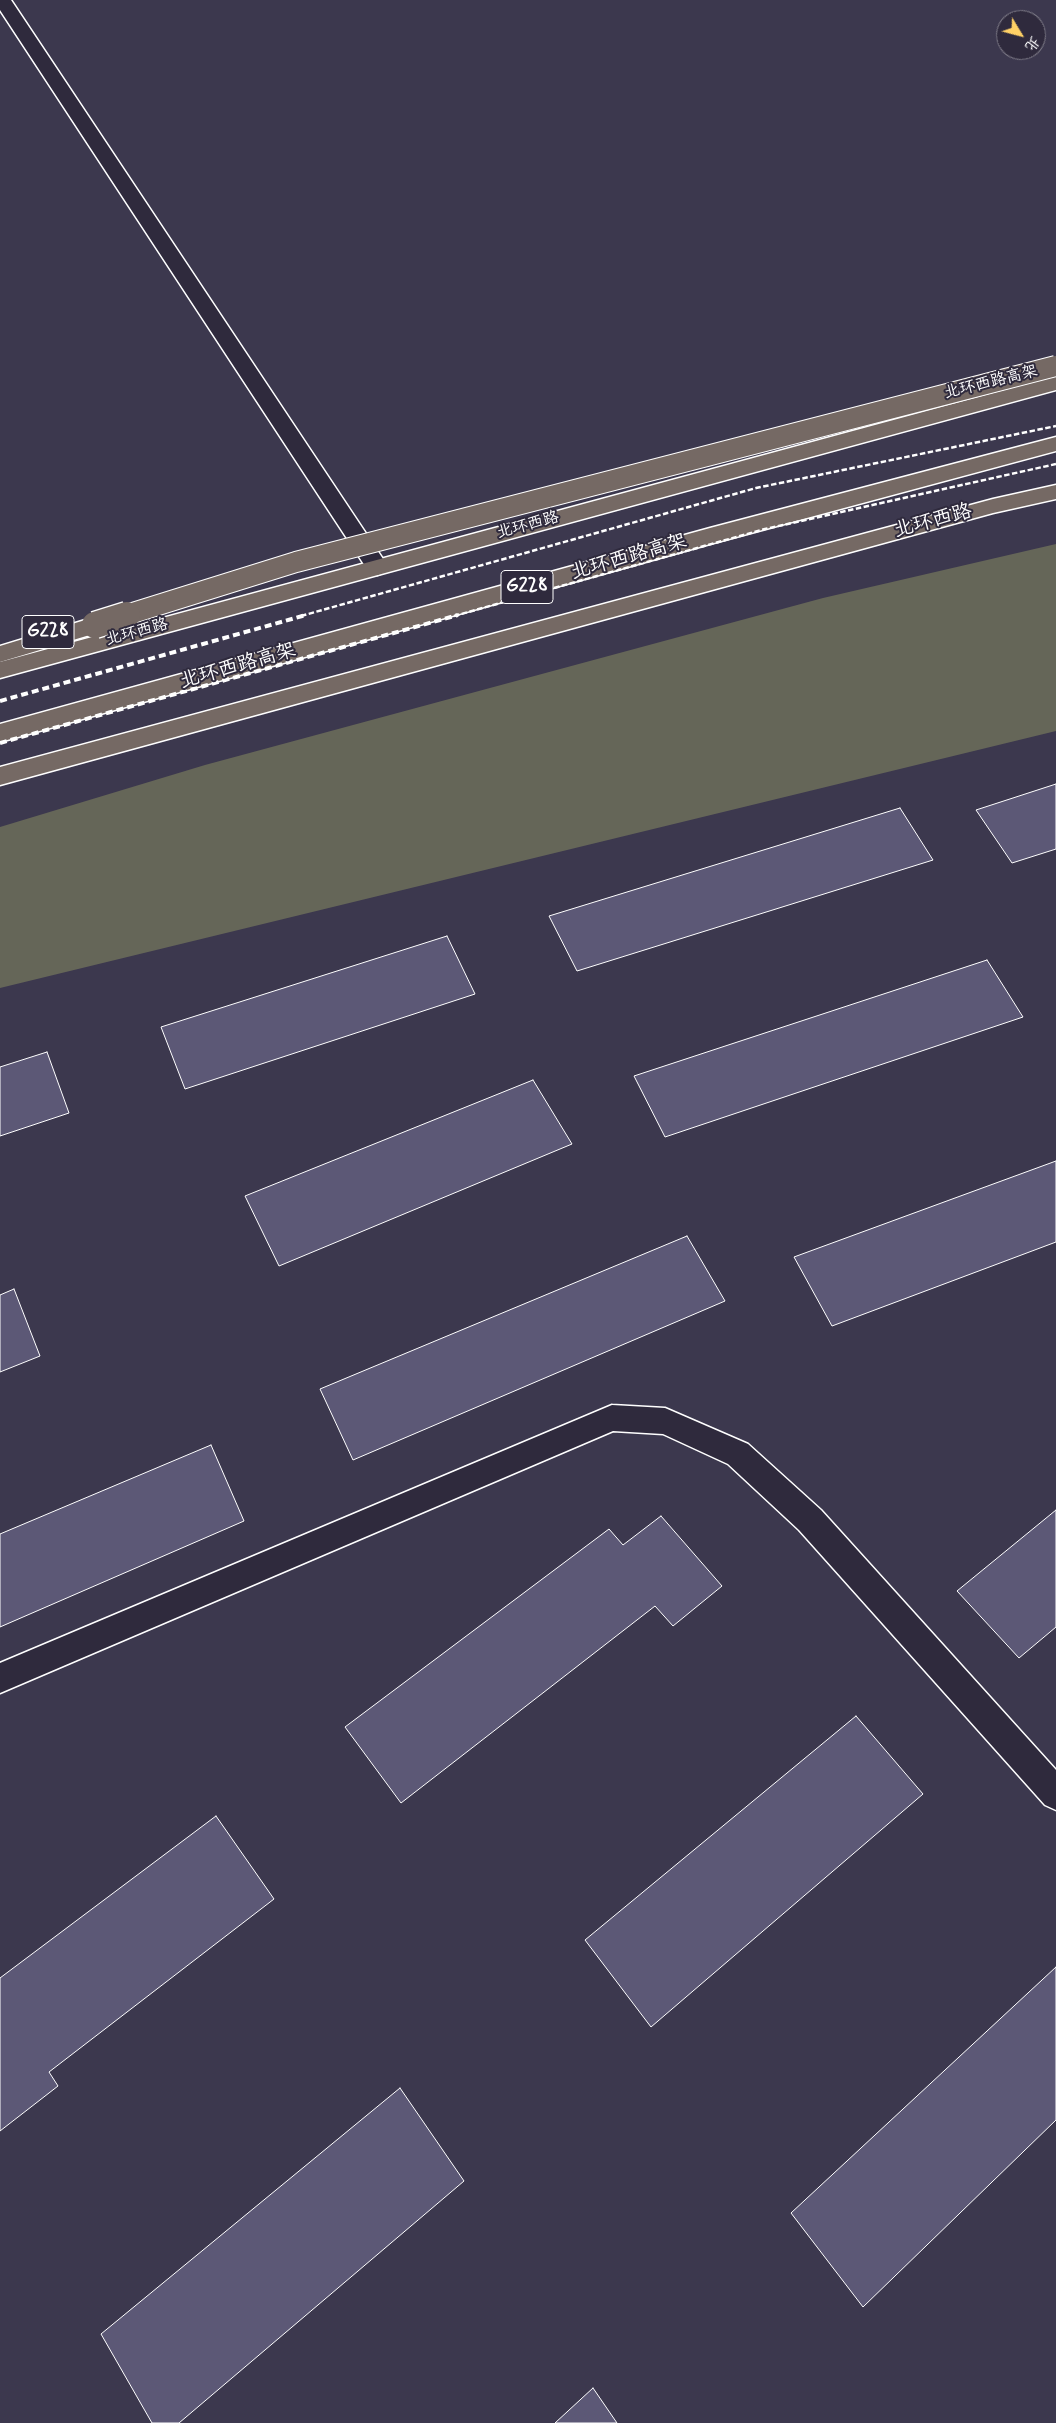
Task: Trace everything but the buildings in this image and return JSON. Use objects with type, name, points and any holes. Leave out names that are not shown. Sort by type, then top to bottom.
[{"type":"main road","name":"北环西路高架","points":[[0,654],[296,562],[1056,366]]},
{"type":"main road","name":"北环西路","points":[[0,670],[1056,383]]},
{"type":"main road","name":"北环西路高架","points":[[0,733],[710,536],[1056,444]]},
{"type":"main road","name":"北环西路","points":[[0,776],[992,506],[1056,492]]},
{"type":"main road","name":"G228","points":[[0,639],[95,625]]},
{"type":"street","points":[[2,0],[377,567]]},
{"type":"street","points":[[0,1678],[612,1418],[665,1421],[738,1454],[810,1520],[1056,1794]]},
{"type":"green space","points":[[1056,544],[1056,731],[0,988],[0,827],[205,765],[823,598]]},
{"type":"railway","points":[[301,616],[756,488],[1056,426]]},
{"type":"railway","points":[[454,616],[765,529],[1056,464]]},
{"type":"railway","points":[[0,701],[306,615]]},
{"type":"railway","points":[[0,743],[458,615]]}]
